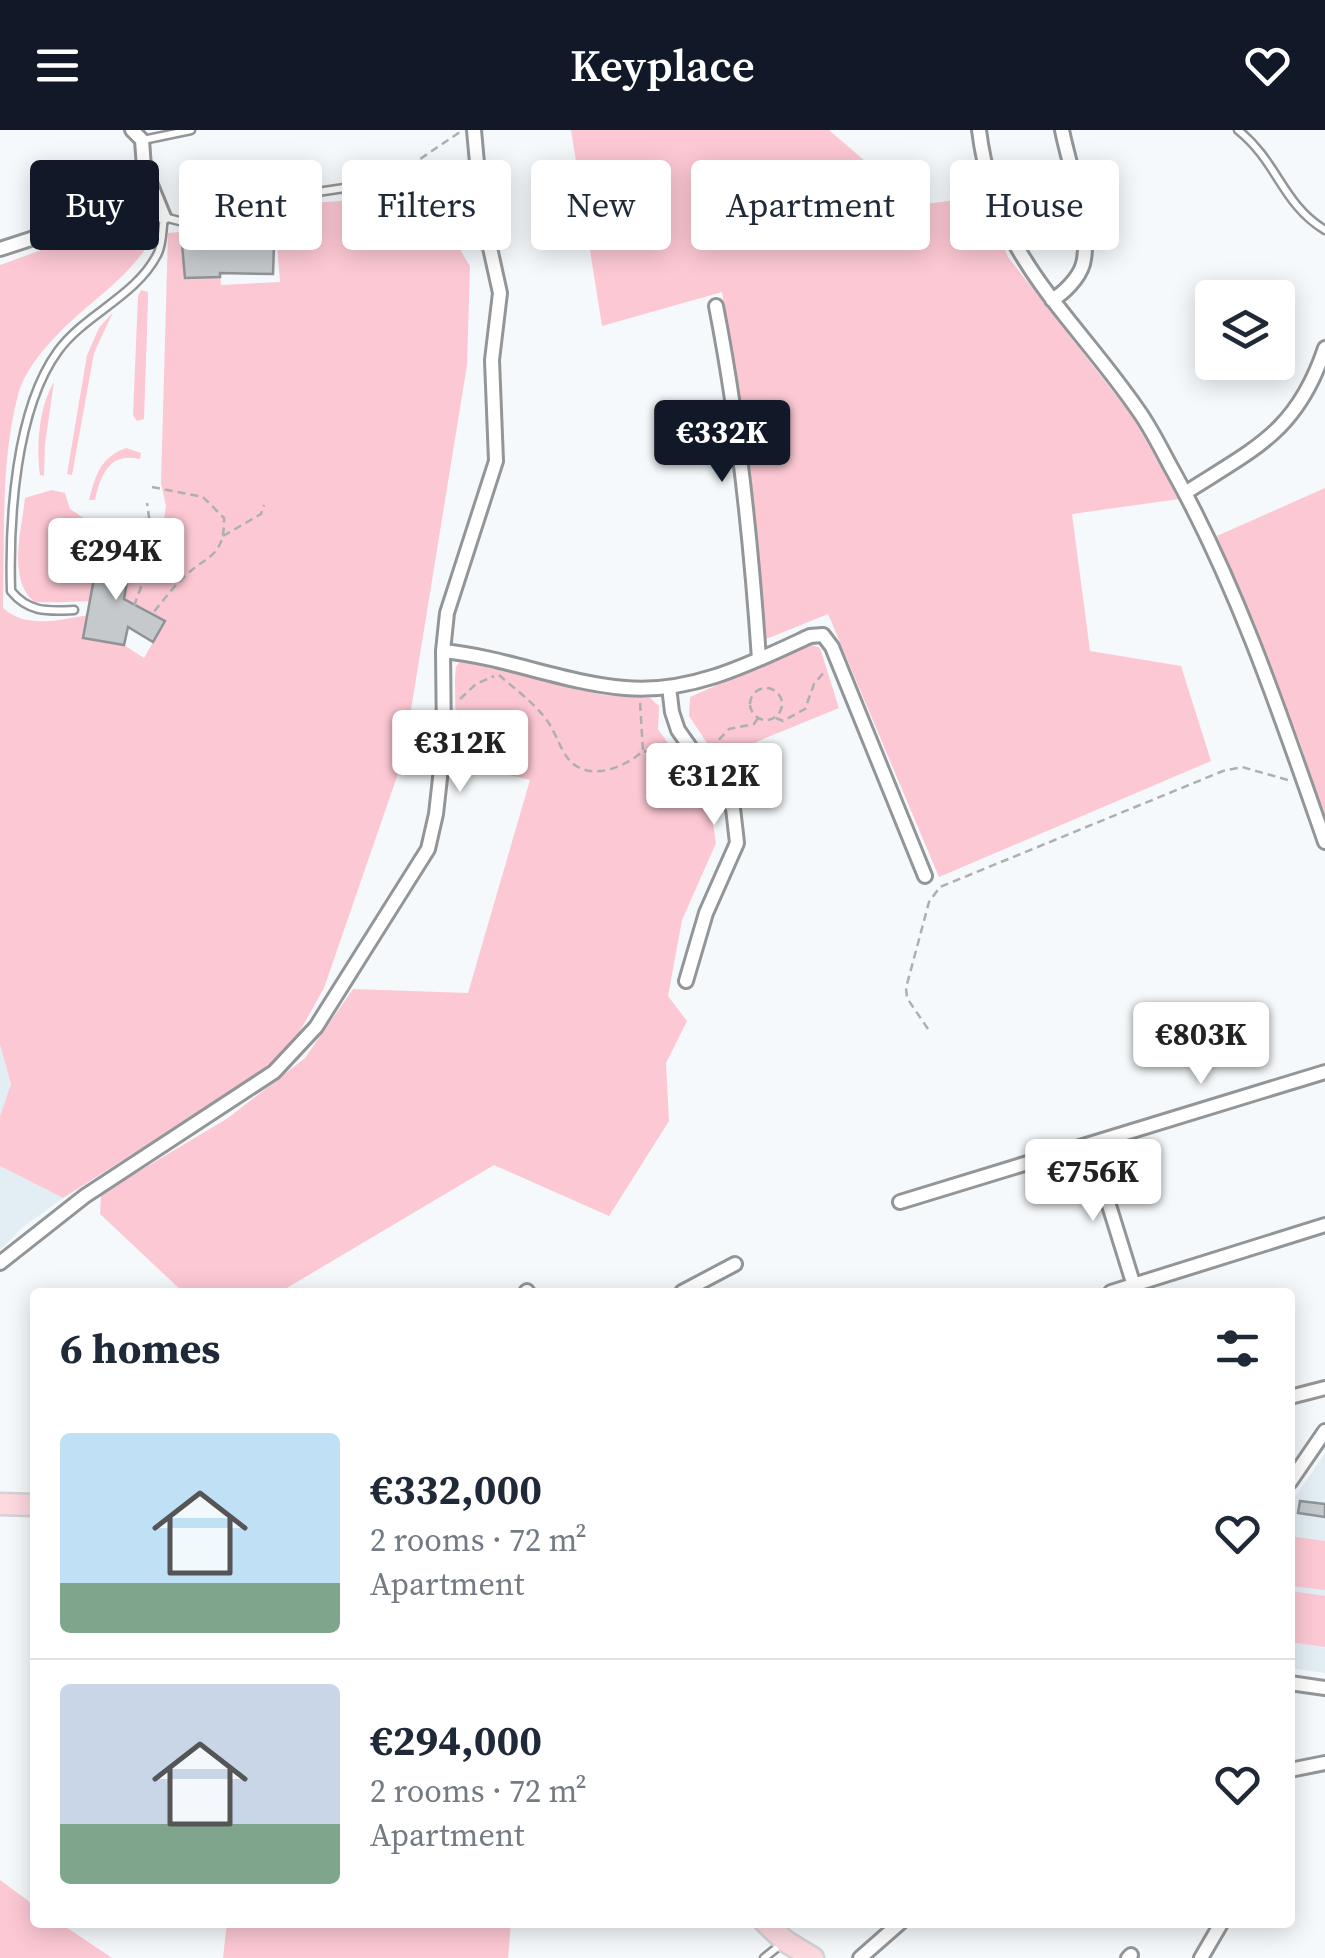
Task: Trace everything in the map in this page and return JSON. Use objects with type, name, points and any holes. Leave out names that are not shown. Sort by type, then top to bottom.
[{"type":"main road","points":[[0,1504],[30,1505]]},
{"type":"main road","points":[[771,1928],[813,1958]]},
{"type":"street","points":[[0,1263],[85,1196],[274,1072],[316,1027],[428,849],[444,742],[443,651],[447,613],[496,461],[492,360],[500,293],[480,206],[474,130]]},
{"type":"street","points":[[979,130],[990,192],[1014,246],[1139,411],[1185,493],[1233,598],[1325,842]]},
{"type":"street","points":[[1052,300],[1063,293],[1082,266],[1084,234],[1062,130]]},
{"type":"street","points":[[137,135],[142,160]]},
{"type":"street","points":[[159,205],[164,217]]},
{"type":"street","points":[[159,215],[164,217]]},
{"type":"street","points":[[0,249],[30,239]]},
{"type":"street","points":[[716,306],[734,398],[752,552],[759,659]]},
{"type":"street","points":[[1185,493],[1286,424],[1309,388],[1325,348]]},
{"type":"street","points":[[443,651],[474,654],[596,683],[642,688],[669,687],[714,677],[817,634],[827,637],[925,876]]},
{"type":"street","points":[[669,687],[678,730],[733,808],[737,843],[706,913],[686,981]]},
{"type":"street","points":[[900,1202],[1325,1072]]},
{"type":"street","points":[[1090,1144],[1135,1288]]},
{"type":"street","points":[[1138,1288],[1325,1225]]},
{"type":"street","points":[[690,1288],[735,1264]]},
{"type":"street","points":[[1295,1397],[1325,1388]]},
{"type":"street","points":[[1295,1475],[1325,1431]]},
{"type":"street","points":[[1295,1684],[1325,1688]]},
{"type":"street","points":[[1295,1769],[1325,1762]]},
{"type":"street","points":[[860,1958],[895,1928]]},
{"type":"street","points":[[1201,1958],[1218,1928]]},
{"type":"lane","points":[[137,135],[191,130]]},
{"type":"lane","points":[[1238,130],[1270,163],[1300,214],[1325,230]]},
{"type":"lane","points":[[74,610],[34,610],[11,592],[12,493],[40,379],[60,348],[134,285],[159,253],[164,217],[179,221]]},
{"type":"lane","points":[[764,1958],[785,1941]]},
{"type":"path","points":[[419,160],[463,130]]},
{"type":"path","points":[[152,486],[204,496],[224,518],[222,536],[208,561],[187,573],[152,614]]},
{"type":"path","points":[[134,606],[154,552],[147,503]]},
{"type":"path","points":[[222,536],[261,514],[264,505]]},
{"type":"path","points":[[775,718],[782,709],[778,693],[768,688],[758,690],[750,704],[754,714],[763,720],[782,721],[804,709],[814,684],[836,657]]},
{"type":"path","points":[[444,713],[476,684],[498,674],[545,718],[567,758],[575,765],[606,771],[631,761],[643,751],[642,688]]},
{"type":"path","points":[[928,1030],[906,993],[929,902],[940,887],[1232,768],[1303,779]]},
{"type":"shaded area","points":[[571,130],[829,130],[864,160],[691,160],[691,250],[930,250],[930,203],[950,201],[950,250],[1005,250],[1133,417],[1179,499],[1072,514],[1090,651],[1181,666],[1211,761],[939,877],[828,614],[764,640],[750,469],[722,292],[602,326],[590,250],[671,250],[671,160],[576,160]]},
{"type":"shaded area","points":[[342,201],[342,250],[460,250],[470,266],[467,365],[403,759],[324,988],[292,1045],[253,1078],[63,1198],[0,1166],[0,1116],[11,1084],[0,1045],[0,265],[41,250],[144,250],[54,339],[35,361],[18,395],[8,447],[4,501],[3,608],[33,621],[88,615],[84,638],[124,645],[144,658],[165,621],[115,603],[34,602],[26,592],[18,567],[25,498],[52,490],[65,493],[70,509],[88,521],[162,532],[166,506],[161,483],[168,233],[179,232],[179,250],[218,250],[221,285],[280,282],[278,250],[322,250],[322,202]]},
{"type":"shaded area","points":[[141,290],[148,292],[148,299],[144,419],[137,421],[133,415]]},
{"type":"shaded area","points":[[113,312],[94,353],[72,475],[67,474],[87,355],[99,328]]},
{"type":"shaded area","points":[[54,382],[44,476],[40,475],[39,464],[40,427]]},
{"type":"shaded area","points":[[126,448],[141,453],[140,459],[114,462],[100,481],[95,500],[89,500],[100,468]]},
{"type":"shaded area","points":[[1325,488],[1325,819],[1300,743],[1217,536]]},
{"type":"shaded area","points":[[810,644],[820,648],[839,708],[717,758],[689,716],[690,697]]},
{"type":"shaded area","points":[[460,661],[603,695],[650,698],[659,706],[658,729],[710,803],[716,843],[682,920],[668,996],[687,1021],[666,1063],[669,1121],[609,1216],[494,1165],[287,1288],[179,1288],[100,1214],[101,1194],[228,1118],[305,1058],[353,989],[468,993],[530,780],[456,762],[456,667]]},
{"type":"shaded area","points":[[0,1045],[11,1084],[0,1116]]},
{"type":"shaded area","points":[[0,1166],[63,1198],[23,1227],[0,1250]]},
{"type":"shaded area","points":[[1325,1453],[1325,1673],[1295,1669],[1295,1498]]},
{"type":"shaded area","points":[[1295,1537],[1325,1541],[1325,1590],[1295,1587]]},
{"type":"shaded area","points":[[1295,1592],[1325,1596],[1325,1647],[1295,1643]]},
{"type":"shaded area","points":[[0,1880],[30,1902],[30,1928],[67,1928],[112,1958],[0,1958]]},
{"type":"shaded area","points":[[226,1928],[511,1928],[508,1958],[223,1958]]},
{"type":"building","points":[[183,250],[274,250],[273,274],[220,273],[220,277],[185,278]]},
{"type":"building","points":[[100,546],[132,552],[124,599],[165,621],[153,642],[128,627],[124,645],[83,638]]},
{"type":"building","points":[[1300,1501],[1325,1504],[1325,1517],[1298,1513]]}]
